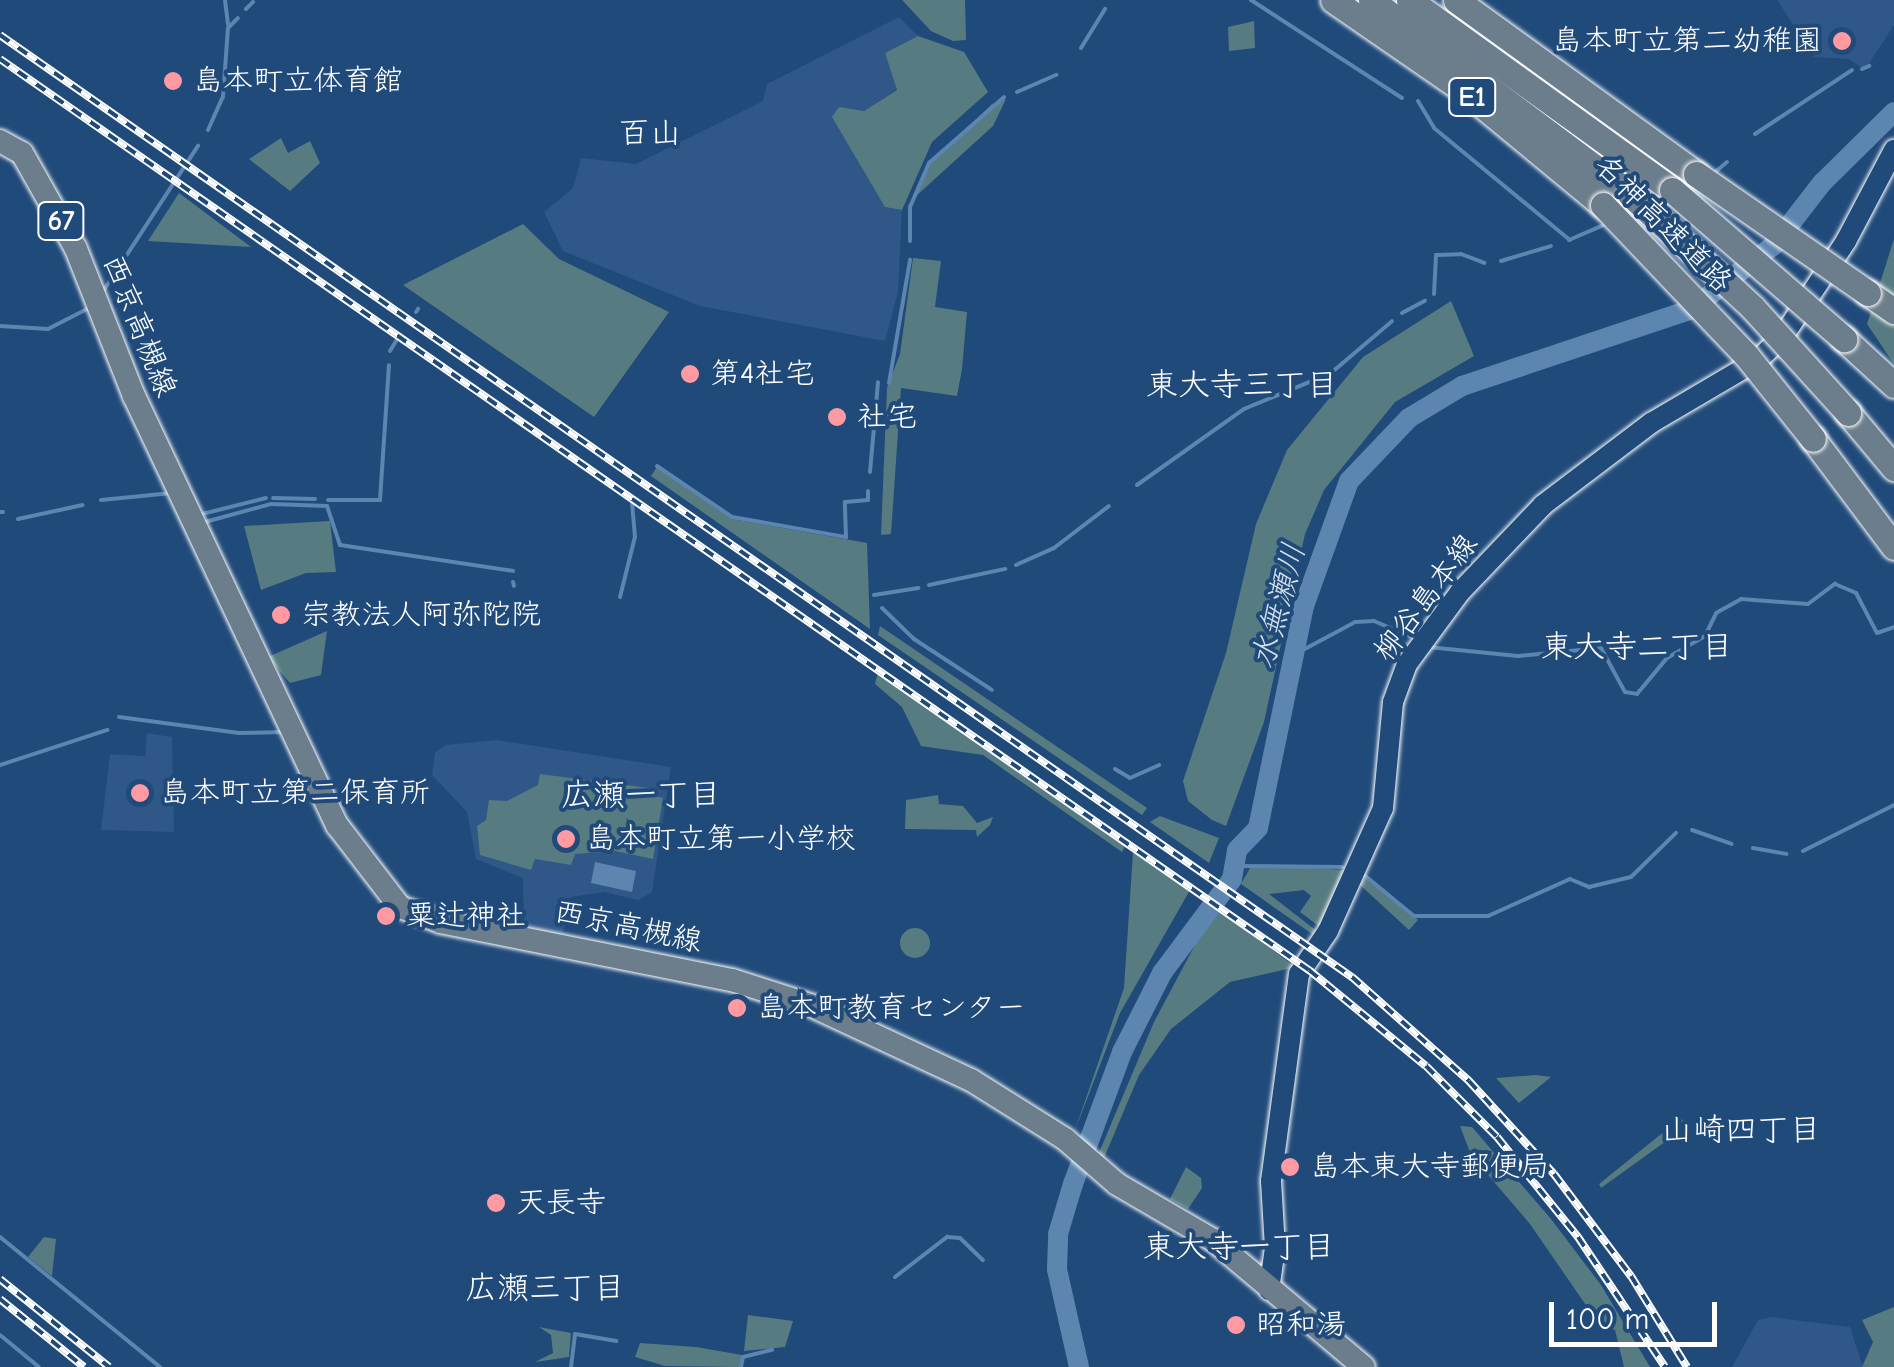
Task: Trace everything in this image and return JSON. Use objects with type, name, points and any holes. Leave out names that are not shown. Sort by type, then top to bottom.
[{"type":"highway","name":"名神高速道路","points":[[1333,0],[1465,91],[1603,205],[1746,355],[1894,547]]},
{"type":"highway","name":"名神高速道路","points":[[1370,0],[1630,194],[1752,307],[1894,468]]},
{"type":"highway","name":"名神高速道路","points":[[1409,0],[1672,190],[1894,385]]},
{"type":"highway","name":"名神高速道路","points":[[1456,0],[1894,311]]},
{"type":"main road","name":"西京高槻線","points":[[0,141],[22,153],[96,300],[155,442],[336,825],[400,907],[456,925],[692,970],[810,1005],[972,1080],[1068,1141],[1099,1168],[1213,1240],[1364,1367]]},
{"type":"main road","name":"柳谷島本線","points":[[1269,1290],[1275,1248],[1271,1181],[1299,974],[1328,931],[1383,808],[1393,702],[1406,664],[1460,592],[1543,505],[1651,423],[1758,360],[1784,335],[1846,241],[1894,150]]},
{"type":"shaded area","name":"島本町立第二幼稚園","points":[[1777,0],[1894,0],[1894,25],[1865,70],[1849,59],[1814,57]]},
{"type":"shaded area","points":[[899,17],[918,36],[885,53],[897,89],[864,111],[839,108],[885,207],[902,210],[898,292],[885,341],[700,306],[563,251],[544,212],[573,188],[581,158],[636,164],[763,101],[767,84]]},
{"type":"shaded area","name":"島本町立第二保育所","points":[[147,733],[172,737],[174,832],[101,830],[110,754],[145,756]]},
{"type":"shaded area","name":"島本町立第一小学校","points":[[496,740],[671,767],[652,892],[638,900],[604,892],[571,897],[562,938],[524,928],[523,878],[476,859],[467,812],[432,775],[435,752],[446,745]]},
{"type":"shaded area","points":[[595,862],[636,871],[632,892],[591,883]]},
{"type":"shaded area","points":[[1771,1317],[1850,1327],[1863,1367],[1732,1367],[1758,1320]]},
{"type":"green space","points":[[902,0],[965,0],[966,40],[953,41],[931,31]]},
{"type":"green space","points":[[1254,21],[1255,48],[1229,51],[1228,27]]},
{"type":"green space","points":[[918,36],[964,52],[988,92],[932,142],[902,210],[885,207],[832,117],[839,107],[864,111],[897,90],[885,53]]},
{"type":"green space","points":[[1006,99],[993,126],[915,197],[930,164],[992,104]]},
{"type":"green space","points":[[281,138],[288,153],[310,141],[320,163],[290,191],[249,159]]},
{"type":"green space","points":[[179,193],[251,247],[148,241]]},
{"type":"green space","points":[[523,224],[559,259],[669,312],[594,417],[403,285]]},
{"type":"green space","points":[[1894,239],[1894,364],[1867,324]]},
{"type":"green space","points":[[913,258],[941,261],[935,307],[967,312],[962,369],[957,396],[901,388],[891,534],[881,535],[887,388],[900,354]]},
{"type":"green space","points":[[1451,301],[1474,356],[1395,402],[1324,490],[1305,534],[1264,722],[1226,826],[1212,820],[1188,801],[1183,781],[1226,653],[1256,524],[1287,450],[1363,357]]},
{"type":"green space","points":[[657,467],[732,519],[867,543],[870,629],[651,476]]},
{"type":"green space","points":[[330,521],[336,572],[306,573],[261,590],[244,526]]},
{"type":"green space","points":[[880,626],[1147,808],[1142,815],[878,635]]},
{"type":"green space","points":[[327,631],[321,675],[290,683],[268,657]]},
{"type":"green space","points":[[878,672],[1125,846],[1122,852],[983,755],[921,746],[902,707],[875,684]]},
{"type":"green space","points":[[540,774],[649,788],[649,795],[663,798],[653,859],[615,851],[575,854],[571,865],[535,859],[531,870],[480,855],[477,826],[486,820],[489,800],[507,801],[538,785]]},
{"type":"green space","points":[[938,795],[939,804],[963,806],[977,823],[993,817],[990,825],[977,837],[976,830],[905,829],[906,800]]},
{"type":"green space","points":[[1160,816],[1219,838],[1209,863],[1150,822]]},
{"type":"green space","points":[[1133,852],[1190,890],[1120,1013],[1074,1133],[1124,988]]},
{"type":"green space","points":[[1250,868],[1345,870],[1320,927],[1300,912],[1311,896],[1304,890],[1269,894],[1318,932],[1315,936],[1241,884]]},
{"type":"green space","points":[[1365,877],[1418,920],[1409,930],[1360,885]]},
{"type":"green space","points":[[1220,912],[1296,967],[1230,982],[1171,1029],[1139,1075],[1104,1158],[1098,1155],[1154,1022],[1204,928]]},
{"type":"green space","points":[[915,928],[926,932],[930,943],[926,954],[915,958],[904,954],[900,943],[904,932]]},
{"type":"green space","points":[[1551,1077],[1519,1103],[1496,1078]]},
{"type":"green space","points":[[1681,1118],[1687,1126],[1601,1188],[1599,1184]]},
{"type":"green space","points":[[1460,1126],[1472,1127],[1551,1219],[1601,1285],[1650,1367],[1624,1367],[1615,1330],[1601,1327],[1530,1224],[1471,1155]]},
{"type":"green space","points":[[1186,1167],[1201,1178],[1202,1188],[1188,1209],[1170,1199]]},
{"type":"green space","points":[[44,1237],[56,1239],[52,1276],[28,1257]]},
{"type":"green space","points":[[1894,1307],[1894,1367],[1862,1367],[1873,1342],[1862,1320]]},
{"type":"green space","points":[[748,1315],[793,1321],[785,1347],[744,1351]]},
{"type":"green space","points":[[539,1327],[571,1333],[569,1357],[535,1362],[553,1353],[551,1335]]},
{"type":"green space","points":[[640,1343],[742,1355],[739,1367],[665,1366],[635,1357]]},
{"type":"waterway","points":[[225,0],[228,25]]},
{"type":"waterway","points":[[1251,0],[1402,98]]},
{"type":"waterway","points":[[246,9],[253,2]]},
{"type":"waterway","points":[[1081,48],[1105,9]]},
{"type":"waterway","points":[[208,130],[223,97],[228,28],[238,18]]},
{"type":"waterway","points":[[1862,69],[1869,66]]},
{"type":"waterway","points":[[1755,134],[1852,70]]},
{"type":"waterway","points":[[1017,92],[1056,75]]},
{"type":"waterway","points":[[910,241],[910,207],[929,163],[1004,97]]},
{"type":"waterway","points":[[1418,101],[1434,128],[1570,240]]},
{"type":"waterway","name":"水無瀬川","points":[[1079,1367],[1057,1269],[1058,1234],[1073,1184],[1122,1052],[1162,973],[1232,879],[1237,850],[1258,828],[1304,606],[1349,481],[1409,418],[1462,386],[1692,309],[1774,245],[1822,183],[1894,112]]},
{"type":"waterway","points":[[102,293],[198,146]]},
{"type":"waterway","points":[[1714,173],[1727,162]]},
{"type":"waterway","points":[[1569,240],[1606,224]]},
{"type":"waterway","points":[[1501,261],[1551,246]]},
{"type":"waterway","points":[[1434,294],[1436,255],[1461,254],[1484,263]]},
{"type":"waterway","points":[[889,383],[910,260]]},
{"type":"waterway","points":[[1402,313],[1425,301]]},
{"type":"waterway","points":[[0,326],[48,329],[89,308]]},
{"type":"waterway","points":[[1137,485],[1244,409],[1331,373],[1392,321]]},
{"type":"waterway","points":[[390,351],[396,341]]},
{"type":"waterway","points":[[328,500],[380,500],[389,365]]},
{"type":"waterway","points":[[870,472],[878,382]]},
{"type":"waterway","points":[[657,466],[732,517],[846,537],[845,502],[868,500],[868,491]]},
{"type":"waterway","points":[[101,500],[172,493]]},
{"type":"waterway","points":[[198,515],[266,498]]},
{"type":"waterway","points":[[273,498],[315,499]]},
{"type":"waterway","points":[[620,597],[635,537],[632,502]]},
{"type":"waterway","points":[[205,522],[271,504],[327,506],[340,545],[513,571]]},
{"type":"waterway","points":[[18,519],[83,505]]},
{"type":"waterway","points":[[1016,565],[1054,548],[1109,506]]},
{"type":"waterway","points":[[929,585],[1005,569]]},
{"type":"waterway","points":[[513,582],[514,586]]},
{"type":"waterway","points":[[1428,647],[1518,656],[1601,648],[1625,692],[1637,694],[1667,658],[1705,636],[1716,613],[1741,599],[1808,604],[1835,584],[1856,593],[1877,633],[1894,627]]},
{"type":"waterway","points":[[874,595],[918,588]]},
{"type":"waterway","points":[[882,608],[914,639],[992,690]]},
{"type":"waterway","points":[[1292,670],[1301,651],[1355,622],[1374,621],[1416,639]]},
{"type":"waterway","points":[[119,717],[239,733],[285,732]]},
{"type":"waterway","points":[[0,765],[107,730]]},
{"type":"waterway","points":[[1115,769],[1130,778],[1159,765]]},
{"type":"waterway","points":[[1803,851],[1894,805]]},
{"type":"waterway","points":[[1692,830],[1732,844]]},
{"type":"waterway","points":[[1363,874],[1414,916],[1488,916],[1570,879],[1589,887],[1631,877],[1676,833]]},
{"type":"waterway","points":[[1753,848],[1786,854]]},
{"type":"waterway","points":[[1235,866],[1342,867]]},
{"type":"waterway","points":[[0,1237],[160,1367]]},
{"type":"waterway","points":[[895,1277],[947,1237],[960,1238],[983,1260]]},
{"type":"waterway","points":[[571,1367],[575,1334],[616,1341]]},
{"type":"waterway","points":[[0,1335],[39,1367]]},
{"type":"waterway","points":[[741,1367],[743,1357],[772,1350]]},
{"type":"railway","points":[[0,35],[1352,977],[1469,1081],[1554,1174],[1631,1276],[1687,1367]]},
{"type":"railway","points":[[0,59],[1309,970],[1426,1066],[1497,1137],[1578,1237],[1665,1367]]},
{"type":"railway","points":[[0,1279],[109,1367]]},
{"type":"railway","points":[[0,1299],[84,1367]]},
{"type":"place","name":"島本町立第二幼稚園","points":[[1842,41]]},
{"type":"place","name":"島本町立体育館","points":[[173,81]]},
{"type":"place","name":"第4社宅","points":[[690,374]]},
{"type":"place","name":"社宅","points":[[837,417]]},
{"type":"place","name":"宗教法人阿弥陀院","points":[[281,615]]},
{"type":"place","name":"島本町立第二保育所","points":[[140,793]]},
{"type":"place","name":"島本町立第一小学校","points":[[566,839]]},
{"type":"place","name":"粟辻神社","points":[[386,916]]},
{"type":"place","name":"島本町教育センター","points":[[737,1008]]},
{"type":"place","name":"島本東大寺郵便局","points":[[1290,1167]]},
{"type":"place","name":"天長寺","points":[[496,1203]]},
{"type":"place","name":"昭和湯","points":[[1236,1325]]},
{"type":"district","name":"百山","points":[[650,133]]},
{"type":"district","name":"東大寺三丁目","points":[[1242,385]]},
{"type":"district","name":"東大寺二丁目","points":[[1637,647]]},
{"type":"district","name":"広瀬一丁目","points":[[641,795]]},
{"type":"district","name":"山崎四丁目","points":[[1741,1130]]},
{"type":"district","name":"東大寺一丁目","points":[[1239,1247]]},
{"type":"district","name":"広瀬三丁目","points":[[545,1288]]}]
